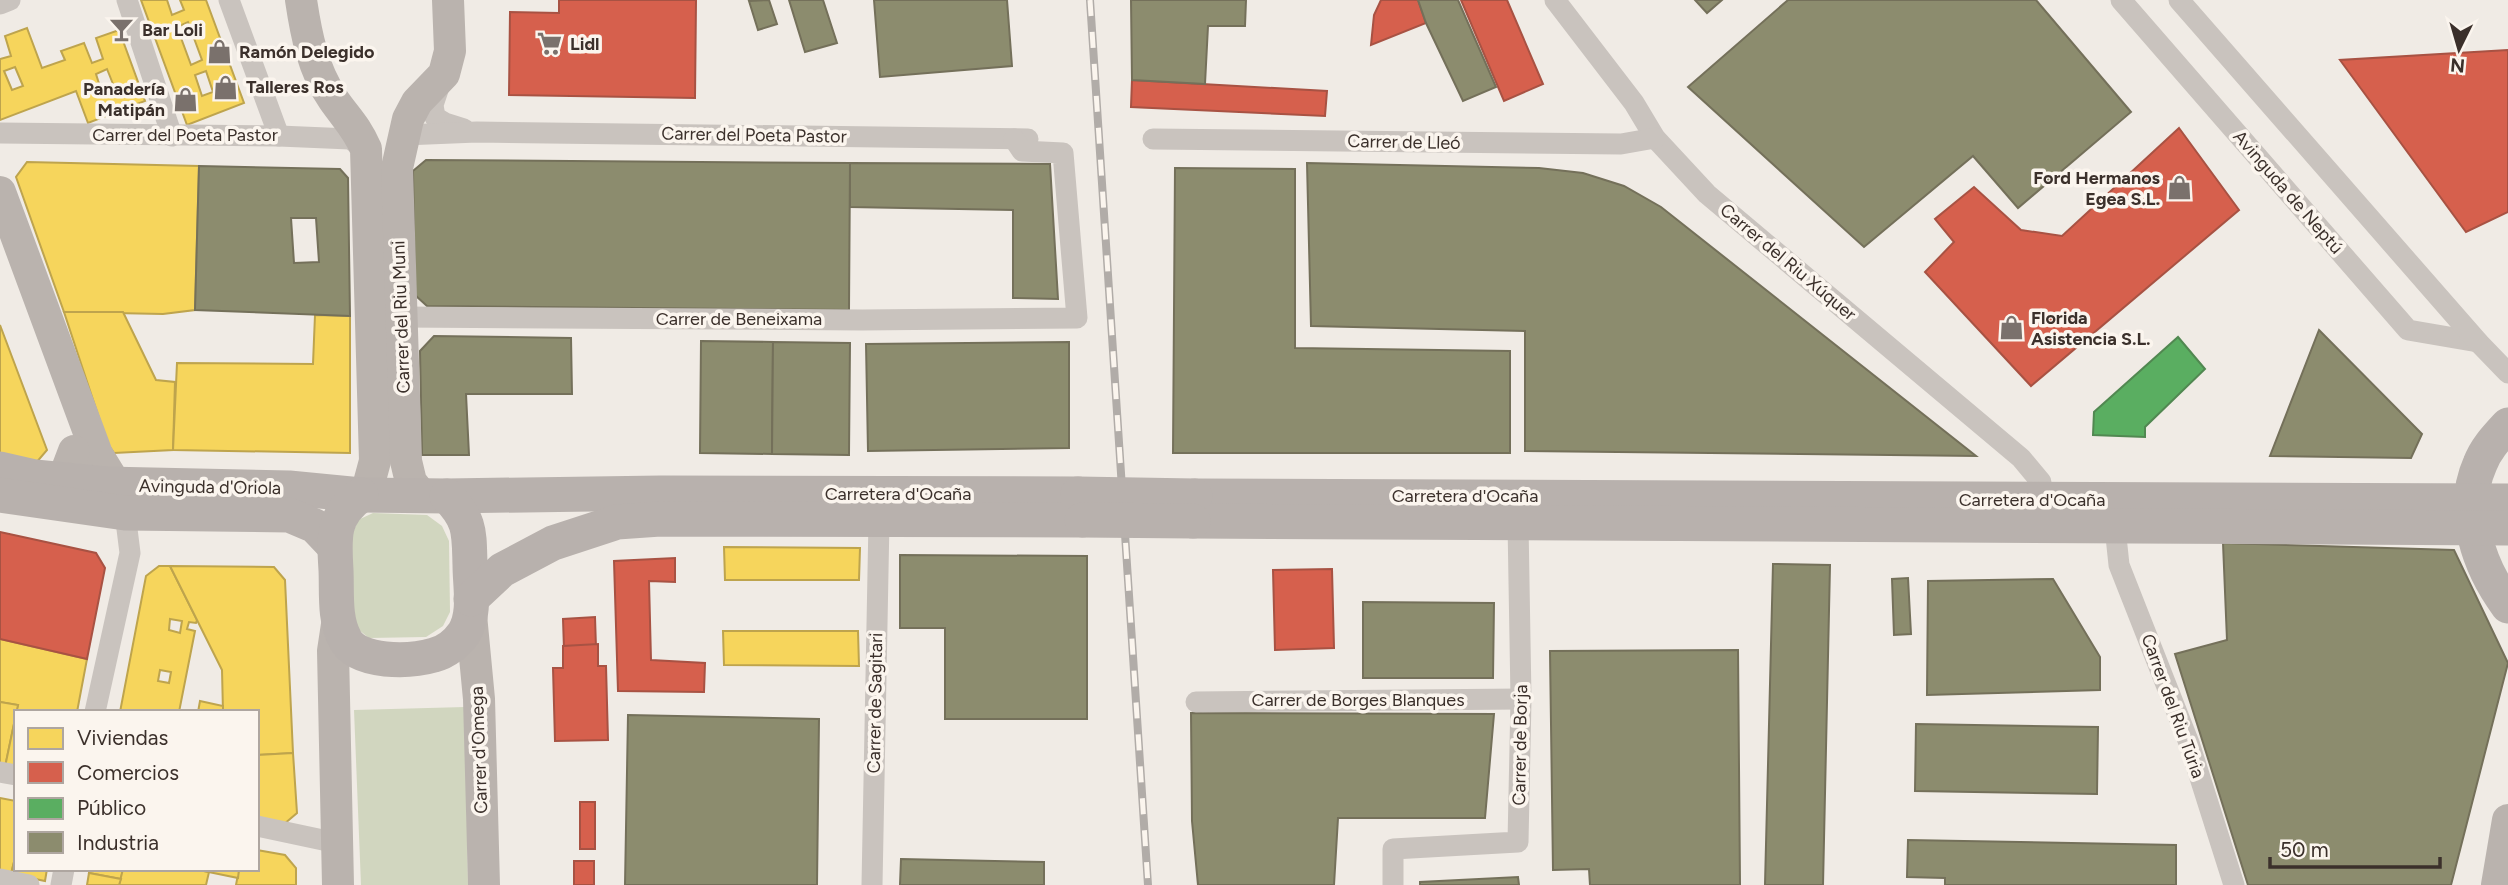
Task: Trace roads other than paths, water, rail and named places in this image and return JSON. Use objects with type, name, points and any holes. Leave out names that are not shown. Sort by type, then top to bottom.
[{"type":"main road","points":[[2508,425],[2491,443],[2479,465],[2473,489],[2485,519],[2479,557],[2493,586],[2508,606]]},
{"type":"main road","name":"Avinguda d'Oriola","points":[[0,469],[35,477],[69,465],[116,494],[289,515],[315,526],[334,546]]},
{"type":"main road","name":"Avinguda d'Oriola","points":[[0,495],[289,488],[361,495],[435,496]]},
{"type":"main road","name":"Carretera d'Ocaña","points":[[435,496],[661,493],[1080,507],[1194,508],[1517,523],[2115,527],[2485,519],[2508,501]]},
{"type":"main road","points":[[361,495],[342,512],[334,546],[338,618],[345,640],[356,652],[382,659],[436,655],[454,645],[464,632],[471,607]]},
{"type":"main road","name":"Carrer d'Omega","points":[[435,496],[462,512],[469,530],[471,607]]},
{"type":"main road","name":"Carretera d'Ocaña","points":[[1194,508],[1493,496],[2041,500],[2485,519]]},
{"type":"main road","name":"Carretera d'Ocaña","points":[[471,607],[502,570],[527,555],[574,535],[617,522],[660,519],[879,520],[1080,507]]},
{"type":"street","points":[[0,4],[10,0]]},
{"type":"street","points":[[127,0],[172,135]]},
{"type":"street","points":[[229,0],[279,136]]},
{"type":"street","points":[[301,0],[315,65],[332,98],[362,138],[404,135]]},
{"type":"street","points":[[444,74],[450,51],[448,0]]},
{"type":"street","name":"Carrer del Riu Xúquer","points":[[1555,0],[1634,103],[1655,138],[1707,194],[2021,458],[2041,482],[2041,500]]},
{"type":"street","name":"Avinguda de Neptú","points":[[2121,0],[2408,330],[2478,342]]},
{"type":"street","points":[[2179,0],[2508,373]]},
{"type":"street","name":"Carrer del Poeta Pastor","points":[[444,74],[433,105],[435,117],[445,123],[477,132]]},
{"type":"street","name":"Carrer del Riu Muni","points":[[435,496],[411,482],[406,461],[397,168],[408,118],[417,102],[444,74]]},
{"type":"street","name":"Carrer del Poeta Pastor","points":[[404,135],[477,132],[1023,139],[1022,151],[1063,153],[1077,318]]},
{"type":"street","name":"Carrer del Poeta Pastor","points":[[0,133],[362,138]]},
{"type":"street","name":"Carrer del Riu Muni","points":[[361,495],[368,487],[375,461],[362,138]]},
{"type":"street","name":"Carrer de Lleó","points":[[1153,139],[1621,144],[1655,138]]},
{"type":"street","points":[[0,192],[97,454],[116,494],[130,553],[95,710]]},
{"type":"street","points":[[0,245],[69,465]]},
{"type":"street","name":"Carrer de Beneixama","points":[[401,317],[862,320],[1077,318]]},
{"type":"street","points":[[1493,496],[1517,523]]},
{"type":"street","name":"Carrer de Sagitari","points":[[872,885],[879,520]]},
{"type":"street","name":"Carrer de Borja","points":[[1393,885],[1393,849],[1518,842],[1521,699],[1517,523]]},
{"type":"street","name":"Carrer del Riu Túria","points":[[2115,527],[2119,565],[2189,743],[2234,885]]},
{"type":"street","name":"Carrer d'Omega","points":[[471,607],[479,699],[484,885]]},
{"type":"street","points":[[338,618],[333,651],[338,885]]},
{"type":"street","name":"Carrer de Borges Blanques","points":[[1196,702],[1521,699]]},
{"type":"street","points":[[2497,885],[2508,820]]},
{"type":"street","points":[[259,826],[337,843]]},
{"type":"street","points":[[0,879],[30,885]]},
{"type":"railway","points":[[1090,0],[1148,885]]},
{"type":"place","name":"Bar Loli","points":[[122,30]]},
{"type":"place","name":"Lidl","points":[[550,44]]},
{"type":"place","name":"Ramón Delegido","points":[[219,52]]},
{"type":"place","name":"Talleres Ros","points":[[226,87]]},
{"type":"place","name":"Panadería Matipán","points":[[185,99]]},
{"type":"place","name":"Ford Hermanos Egea S.L.","points":[[2180,188]]},
{"type":"place","name":"Florida Asistencia S.L.","points":[[2011,328]]}]
